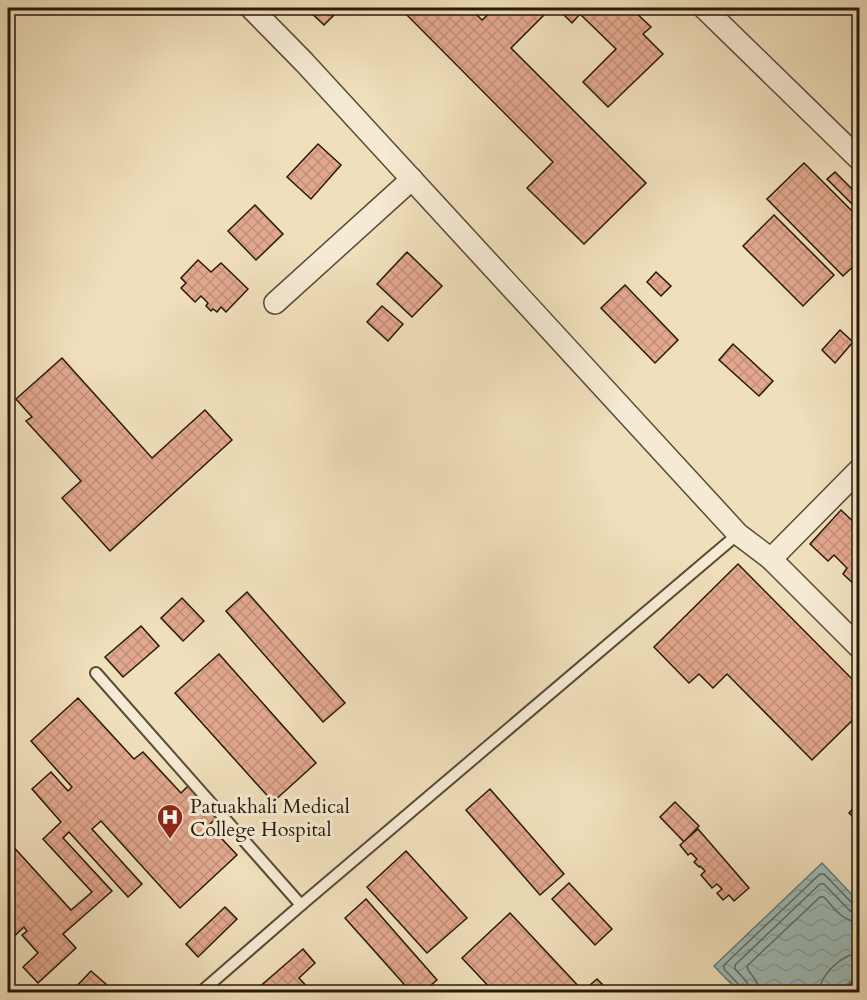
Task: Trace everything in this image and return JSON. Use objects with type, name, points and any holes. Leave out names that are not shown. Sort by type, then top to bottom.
[{"type":"street","points":[[251,8],[304,62],[738,534],[771,559],[860,648]]},
{"type":"street","points":[[704,8],[860,160]]},
{"type":"street","points":[[275,303],[412,179]]},
{"type":"street","points":[[771,559],[860,469]]},
{"type":"lane","points":[[201,993],[300,905],[738,534]]},
{"type":"lane","points":[[96,673],[300,905]]},
{"type":"water","points":[[822,863],[859,902],[859,973],[839,992],[739,992],[714,966]]},
{"type":"building","points":[[306,8],[341,8],[324,25]]},
{"type":"building","points":[[400,8],[470,8],[482,20],[495,8],[551,8],[511,48],[646,183],[584,244],[527,188],[553,162]]},
{"type":"building","points":[[557,8],[631,8],[651,27],[643,34],[663,54],[608,107],[583,82],[616,49],[580,14],[572,23]]},
{"type":"building","points":[[318,144],[341,165],[311,199],[287,177]]},
{"type":"building","points":[[804,163],[860,219],[860,260],[843,276],[767,199]]},
{"type":"building","points":[[835,172],[860,197],[858,210],[827,179]]},
{"type":"building","points":[[255,205],[283,234],[256,260],[228,231]]},
{"type":"building","points":[[774,215],[834,275],[803,306],[743,246]]},
{"type":"building","points":[[407,252],[442,286],[412,317],[377,284]]},
{"type":"building","points":[[198,260],[211,272],[221,263],[248,289],[226,312],[221,307],[217,312],[213,309],[211,311],[206,306],[208,303],[201,296],[195,302],[181,288],[186,283],[181,278]]},
{"type":"building","points":[[656,272],[671,286],[661,296],[647,282]]},
{"type":"building","points":[[625,285],[678,340],[655,363],[601,308]]},
{"type":"building","points":[[382,306],[403,324],[388,341],[367,322]]},
{"type":"building","points":[[840,330],[853,342],[835,363],[822,350]]},
{"type":"building","points":[[733,344],[773,381],[759,396],[719,360]]},
{"type":"building","points":[[62,358],[152,458],[205,410],[232,440],[110,551],[62,498],[81,481],[26,421],[32,417],[16,399]]},
{"type":"building","points":[[841,510],[860,528],[860,586],[858,588],[843,574],[847,568],[834,555],[828,561],[810,544]]},
{"type":"building","points":[[738,564],[860,687],[860,713],[812,760],[727,674],[713,688],[699,674],[689,683],[654,647]]},
{"type":"building","points":[[247,592],[345,703],[323,722],[226,611]]},
{"type":"building","points":[[182,598],[204,621],[183,641],[161,618]]},
{"type":"building","points":[[141,626],[159,646],[123,677],[105,657]]},
{"type":"building","points":[[219,654],[316,763],[273,802],[175,693]]},
{"type":"building","name":"Patuakhali Medical College Hospital","points":[[78,698],[134,759],[143,752],[181,793],[190,784],[219,816],[209,825],[237,855],[180,908],[101,821],[92,829],[142,884],[128,897],[69,832],[63,838],[112,891],[63,934],[76,948],[38,983],[23,967],[38,953],[22,935],[27,931],[24,927],[8,942],[8,841],[71,910],[92,892],[43,839],[61,822],[32,789],[51,772],[68,791],[72,787],[31,741]]},
{"type":"building","points":[[490,789],[564,874],[540,895],[466,810]]},
{"type":"building","points":[[860,801],[860,823],[849,813]]},
{"type":"building","points":[[675,802],[699,826],[684,842],[660,817]]},
{"type":"building","points":[[698,829],[749,888],[734,901],[729,895],[723,900],[717,893],[722,889],[717,884],[712,888],[701,875],[705,871],[694,862],[697,859],[691,853],[688,855],[680,845]]},
{"type":"building","points":[[406,851],[467,918],[427,953],[367,887]]},
{"type":"building","points":[[569,883],[612,929],[595,945],[552,899]]},
{"type":"building","points":[[366,899],[437,980],[423,992],[411,992],[345,918]]},
{"type":"building","points":[[225,907],[237,919],[198,957],[186,944]]},
{"type":"building","points":[[510,913],[583,991],[597,979],[610,992],[494,992],[462,958]]},
{"type":"building","points":[[303,949],[315,963],[299,978],[312,992],[287,992],[285,990],[283,992],[260,992],[257,989]]},
{"type":"building","points":[[91,971],[115,992],[71,992]]},
{"type":"place","name":"Patuakhali Medical College Hospital","points":[[170,840]]}]
